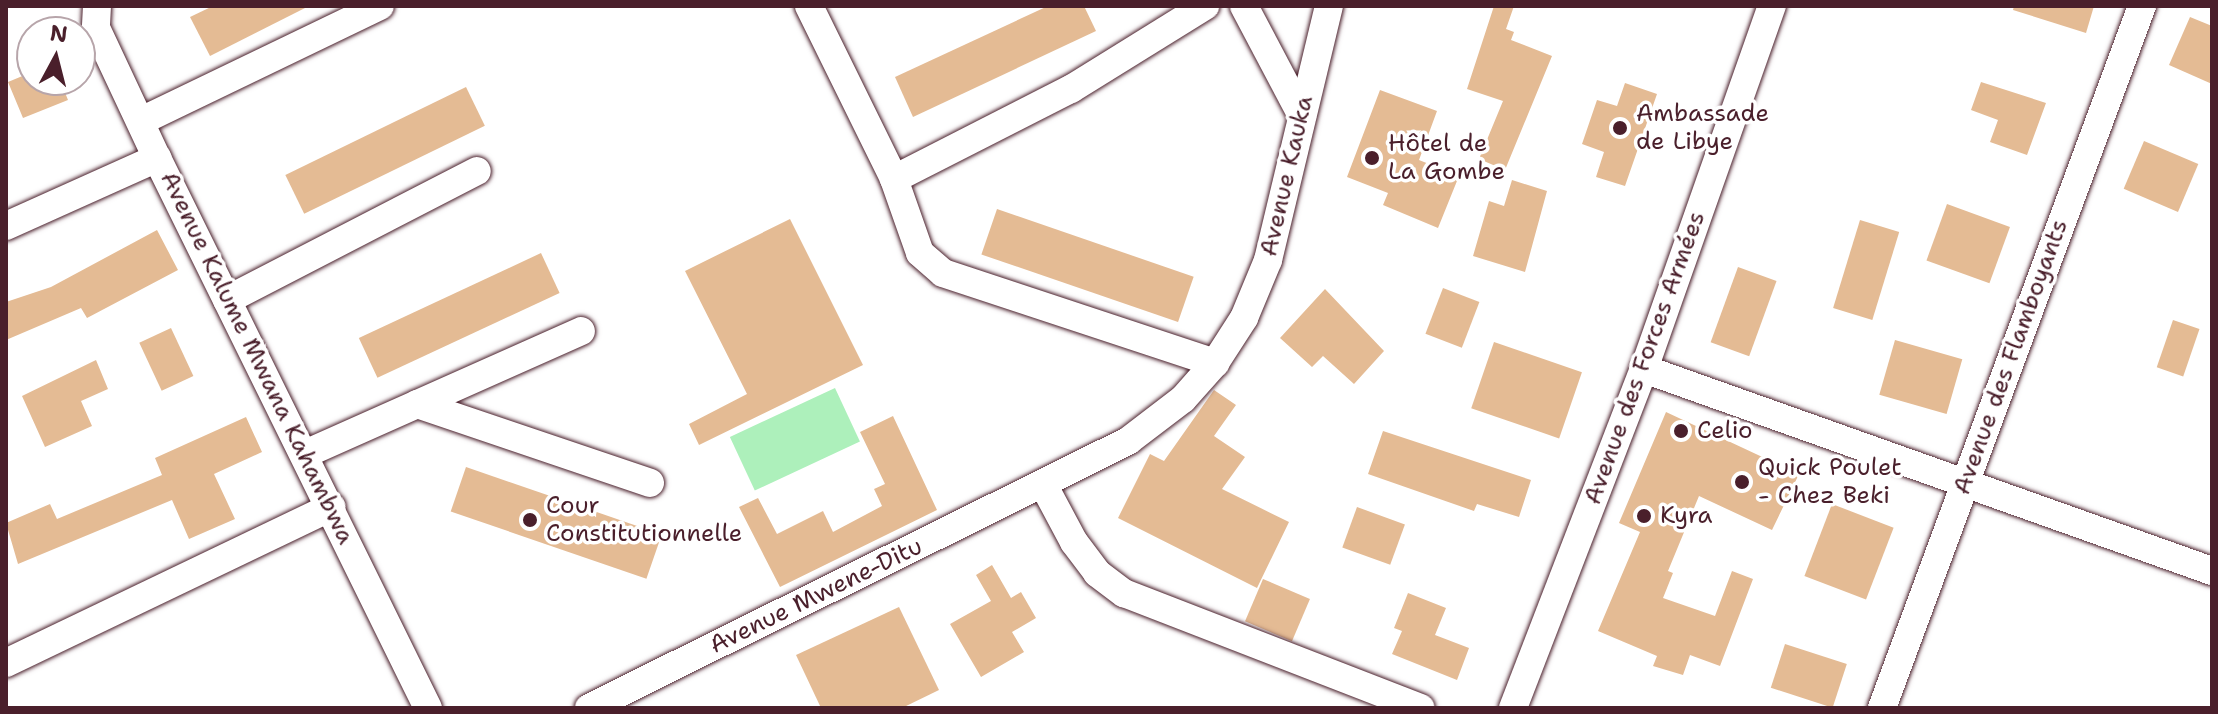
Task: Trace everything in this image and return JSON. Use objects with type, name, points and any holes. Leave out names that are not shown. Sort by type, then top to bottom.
[{"type":"street","name":"Avenue Kalume Mwana Kahambwa","points":[[97,6],[96,28],[157,158],[428,708]]},
{"type":"street","points":[[141,121],[380,6]]},
{"type":"street","points":[[809,6],[894,179],[920,253],[943,273],[1215,363]]},
{"type":"street","points":[[894,179],[1071,89],[1205,6]]},
{"type":"street","points":[[1244,6],[1302,116]]},
{"type":"street","name":"Avenue Kauka","points":[[1043,484],[1128,441],[1183,399],[1215,363],[1244,318],[1268,260],[1329,6]]},
{"type":"street","name":"Avenue des Forces Armées","points":[[1513,708],[1644,369],[1772,6]]},
{"type":"street","name":"Avenue des Flamboyants","points":[[1882,708],[2142,6]]},
{"type":"street","points":[[6,226],[157,158]]},
{"type":"street","points":[[227,300],[477,171]]},
{"type":"street","points":[[305,454],[581,331]]},
{"type":"street","points":[[1644,369],[2212,571]]},
{"type":"street","points":[[417,404],[650,483]]},
{"type":"street","points":[[1043,484],[1089,563],[1124,593],[1421,708]]},
{"type":"street","name":"Avenue Mwene-Ditu","points":[[589,708],[1043,484]]},
{"type":"street","points":[[6,663],[331,507]]},
{"type":"green space","points":[[835,388],[860,441],[755,490],[730,437]]},
{"type":"building","points":[[213,6],[309,6],[210,56],[190,17]]},
{"type":"building","points":[[1048,6],[1084,6],[1096,31],[913,117],[895,77]]},
{"type":"building","points":[[1494,6],[1514,6],[1506,29],[1514,32],[1511,40],[1552,56],[1505,170],[1479,159],[1503,101],[1467,89]]},
{"type":"building","points":[[2014,6],[2094,6],[2086,33],[2013,10]]},
{"type":"building","points":[[2190,17],[2212,26],[2212,84],[2169,65]]},
{"type":"building","points":[[16,79],[16,96],[66,96],[68,100],[23,118],[8,82]]},
{"type":"building","points":[[1981,82],[2046,103],[2027,155],[1990,142],[1998,120],[1971,110]]},
{"type":"building","points":[[1625,83],[1657,94],[1625,186],[1596,177],[1604,152],[1582,144],[1597,100],[1617,106]]},
{"type":"building","points":[[466,87],[485,126],[304,214],[285,175]]},
{"type":"building","points":[[1380,90],[1437,111],[1419,160],[1459,176],[1438,228],[1383,205],[1388,193],[1347,177]]},
{"type":"building","points":[[2144,141],[2198,164],[2178,212],[2124,189]]},
{"type":"building","points":[[1512,180],[1547,191],[1525,272],[1473,256],[1489,201],[1504,206]]},
{"type":"building","points":[[1947,204],[2010,227],[1989,283],[1926,260]]},
{"type":"building","points":[[997,209],[1194,277],[1178,322],[981,254]]},
{"type":"building","points":[[790,219],[863,365],[699,445],[689,424],[747,394],[685,271]]},
{"type":"building","points":[[1860,220],[1899,232],[1872,320],[1833,308]]},
{"type":"building","points":[[157,230],[178,270],[87,318],[81,308],[6,340],[6,302],[51,287]]},
{"type":"building","points":[[541,253],[560,293],[377,378],[359,338]]},
{"type":"building","points":[[1738,267],[1777,281],[1749,356],[1711,342]]},
{"type":"building","points":[[1443,288],[1479,302],[1462,348],[1425,334]]},
{"type":"building","points":[[1325,289],[1384,351],[1354,384],[1323,356],[1312,367],[1280,338]]},
{"type":"building","points":[[2173,320],[2199,329],[2183,376],[2157,367]]},
{"type":"building","points":[[171,328],[193,376],[162,391],[139,343]]},
{"type":"building","points":[[1895,340],[1962,359],[1947,414],[1879,395]]},
{"type":"building","points":[[1494,342],[1582,372],[1559,438],[1471,408]]},
{"type":"building","points":[[96,360],[108,389],[81,401],[92,426],[45,447],[22,396]]},
{"type":"building","points":[[1214,390],[1236,405],[1214,436],[1245,457],[1222,489],[1289,522],[1257,588],[1118,518],[1150,454],[1164,461]]},
{"type":"building","points":[[1666,412],[1799,474],[1772,530],[1699,496],[1668,571],[1673,573],[1663,598],[1715,616],[1732,571],[1753,579],[1720,666],[1690,655],[1683,675],[1653,666],[1657,656],[1598,631],[1640,532],[1619,523]]},
{"type":"building","points":[[893,416],[937,510],[780,587],[739,507],[758,498],[777,534],[823,511],[833,532],[882,506],[874,489],[885,484],[860,432]]},
{"type":"building","points":[[246,417],[262,452],[214,474],[235,519],[189,539],[172,500],[18,564],[6,523],[50,504],[57,519],[162,475],[155,458]]},
{"type":"building","points":[[1383,431],[1531,480],[1519,517],[1477,504],[1474,511],[1368,474]]},
{"type":"building","points":[[466,467],[662,534],[646,579],[451,511]]},
{"type":"building","points":[[1832,504],[1894,528],[1866,600],[1804,576]]},
{"type":"building","points":[[1357,507],[1405,524],[1390,565],[1342,547]]},
{"type":"building","points":[[992,565],[1011,598],[1021,592],[1036,618],[1012,632],[1024,652],[981,677],[950,624],[991,601],[976,575]]},
{"type":"building","points":[[1263,579],[1310,599],[1292,641],[1245,621]]},
{"type":"building","points":[[1408,593],[1446,608],[1435,635],[1469,648],[1457,680],[1392,654],[1402,631],[1394,628]]},
{"type":"building","points":[[899,607],[939,690],[902,708],[821,708],[796,655]]},
{"type":"building","points":[[1785,644],[1847,664],[1833,708],[1771,688]]},
{"type":"place","name":"Ambassade de Libye","points":[[1620,128]]},
{"type":"place","name":"Hôtel de La Gombe","points":[[1372,158]]},
{"type":"place","name":"Celio","points":[[1681,431]]},
{"type":"place","name":"Quick Poulet - Chez Beki","points":[[1742,482]]},
{"type":"place","name":"Kyra","points":[[1644,516]]},
{"type":"place","name":"Cour Constitutionnelle","points":[[530,520]]}]
